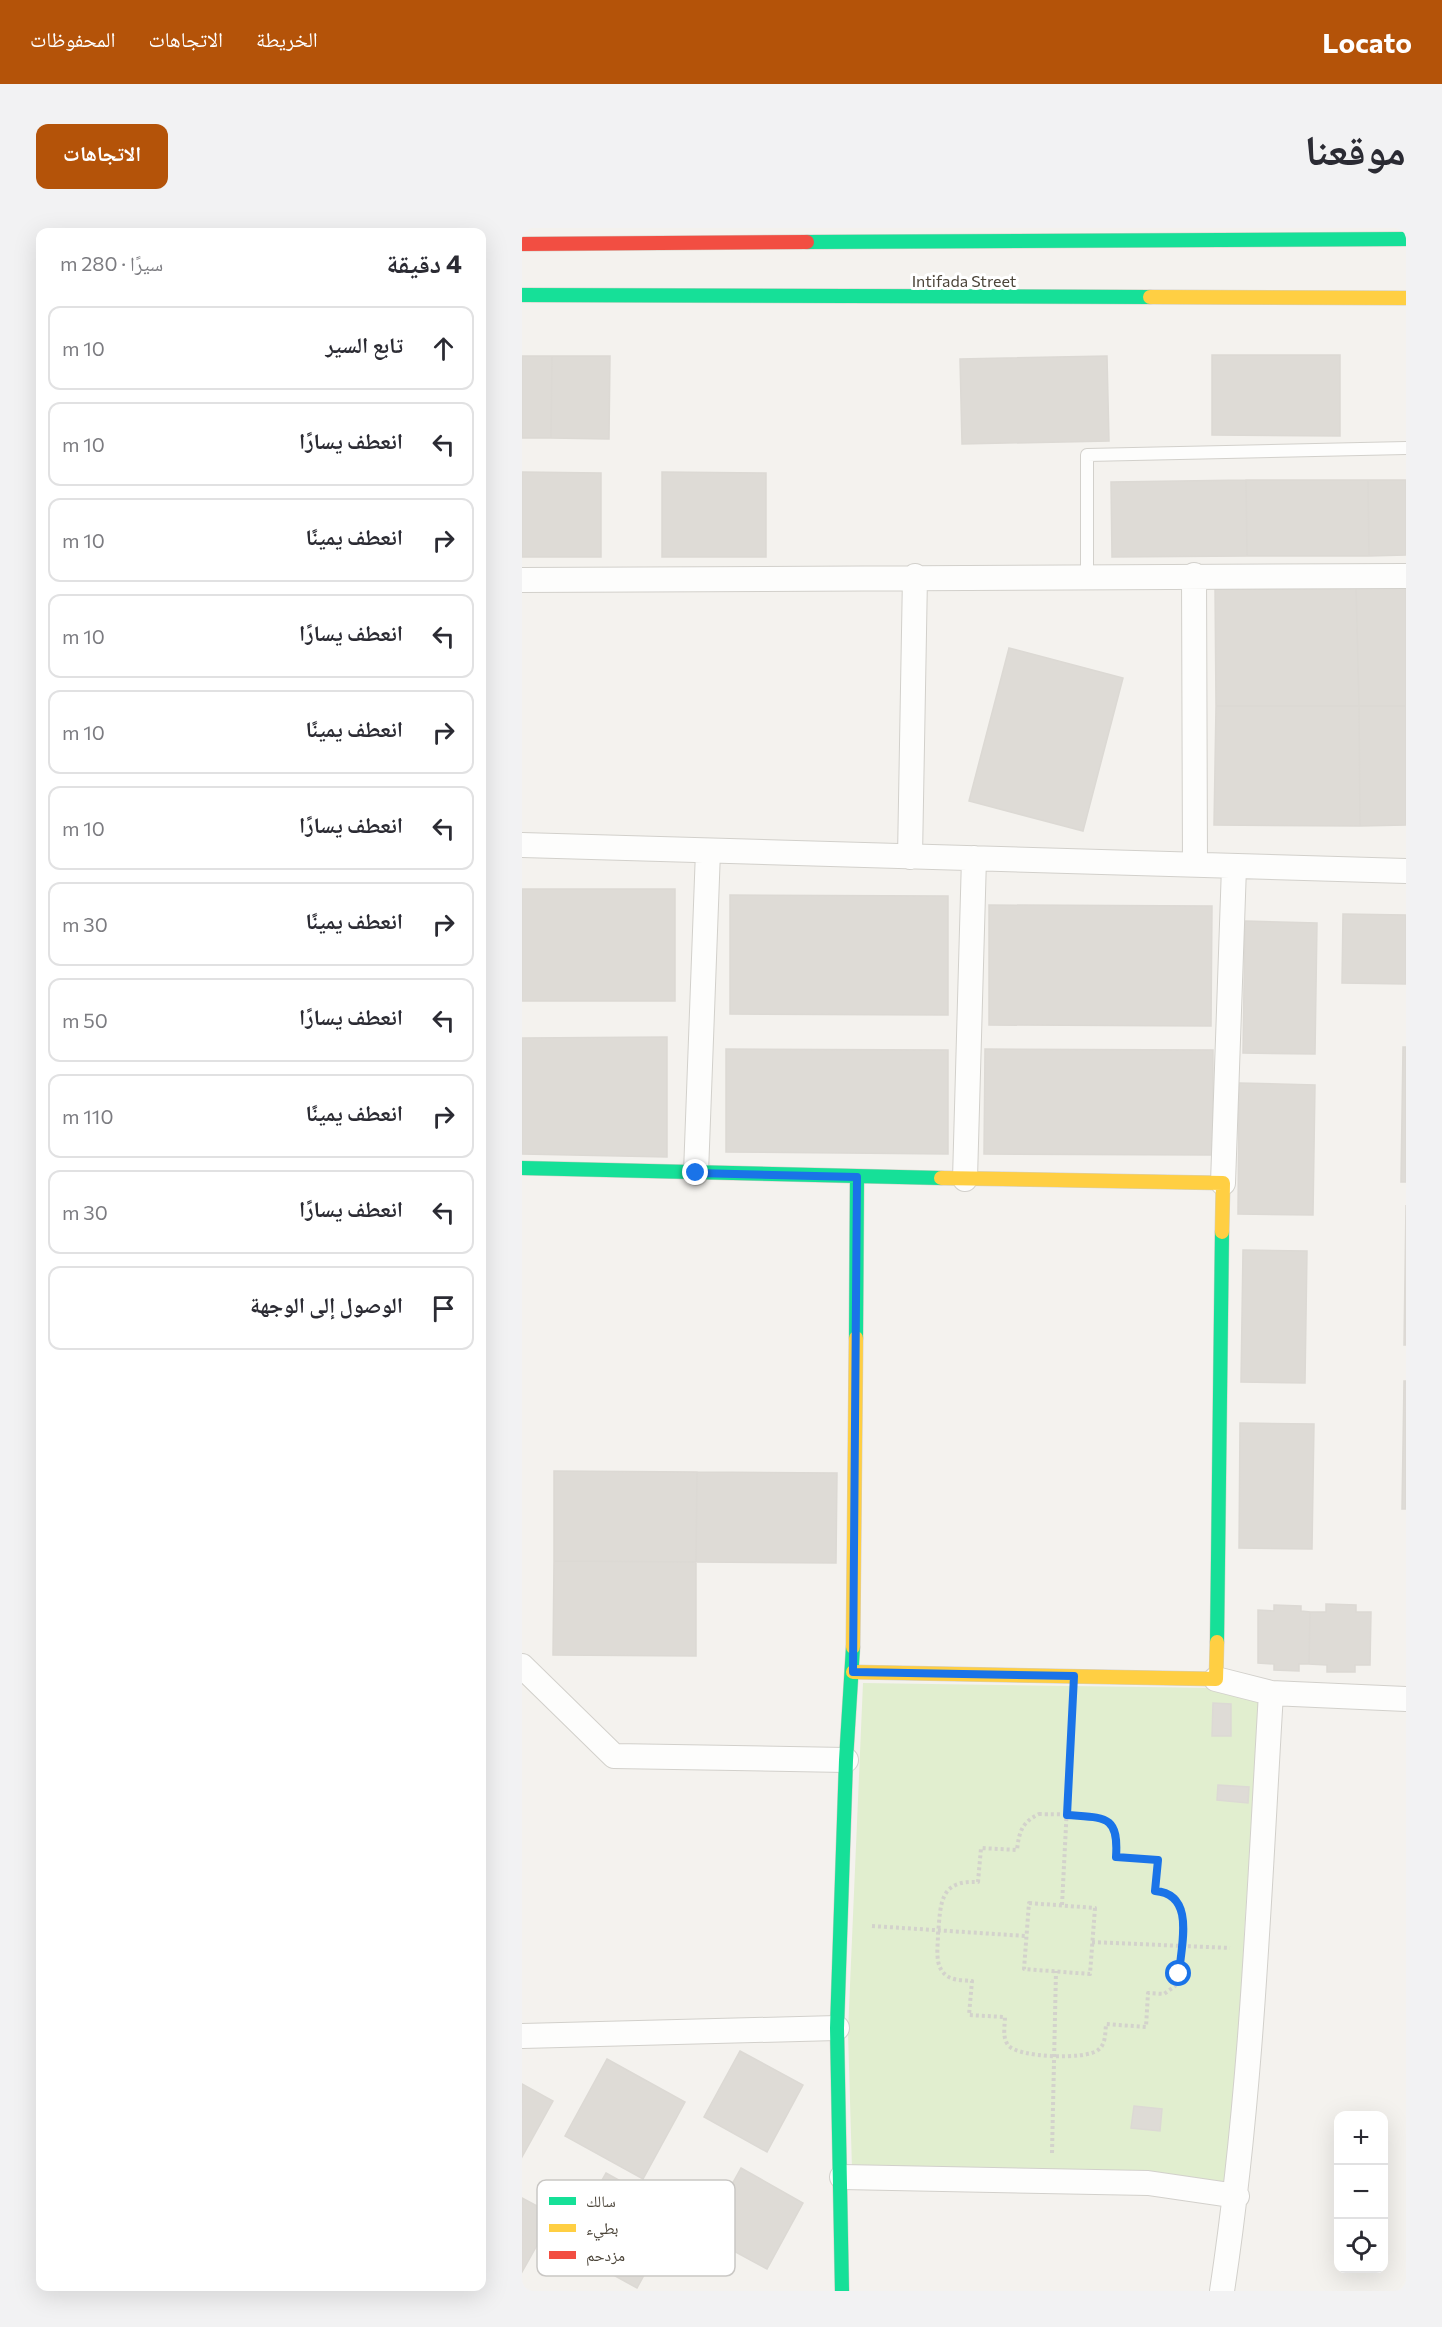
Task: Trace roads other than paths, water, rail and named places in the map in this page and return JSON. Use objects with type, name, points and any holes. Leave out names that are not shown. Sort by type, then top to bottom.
[{"type":"street","points":[[522,244],[1083,235],[1406,239]]},
{"type":"street","name":"Intifada Street","points":[[522,295],[1406,298]]},
{"type":"street","points":[[1194,575],[1195,864]]},
{"type":"street","points":[[910,857],[915,576]]},
{"type":"street","points":[[522,580],[915,576],[1406,576]]},
{"type":"street","points":[[522,845],[1406,871]]},
{"type":"street","points":[[696,1173],[708,851]]},
{"type":"street","points":[[964,1179],[974,858]]},
{"type":"street","points":[[1216,1679],[1223,1183],[1234,867]]},
{"type":"street","points":[[522,1168],[857,1177],[1223,1183]]},
{"type":"street","points":[[842,2291],[842,2177],[837,2028],[846,1760],[853,1672],[857,1177]]},
{"type":"street","points":[[522,1666],[614,1756],[846,1760]]},
{"type":"street","points":[[853,1672],[1216,1679],[1271,1693],[1406,1699]]},
{"type":"street","points":[[1222,2291],[1237,2196],[1256,1949],[1271,1693]]},
{"type":"street","points":[[522,2036],[837,2028]]},
{"type":"street","points":[[842,2177],[1148,2183],[1237,2196]]},
{"type":"lane","points":[[1087,576],[1087,455],[1406,448]]}]
